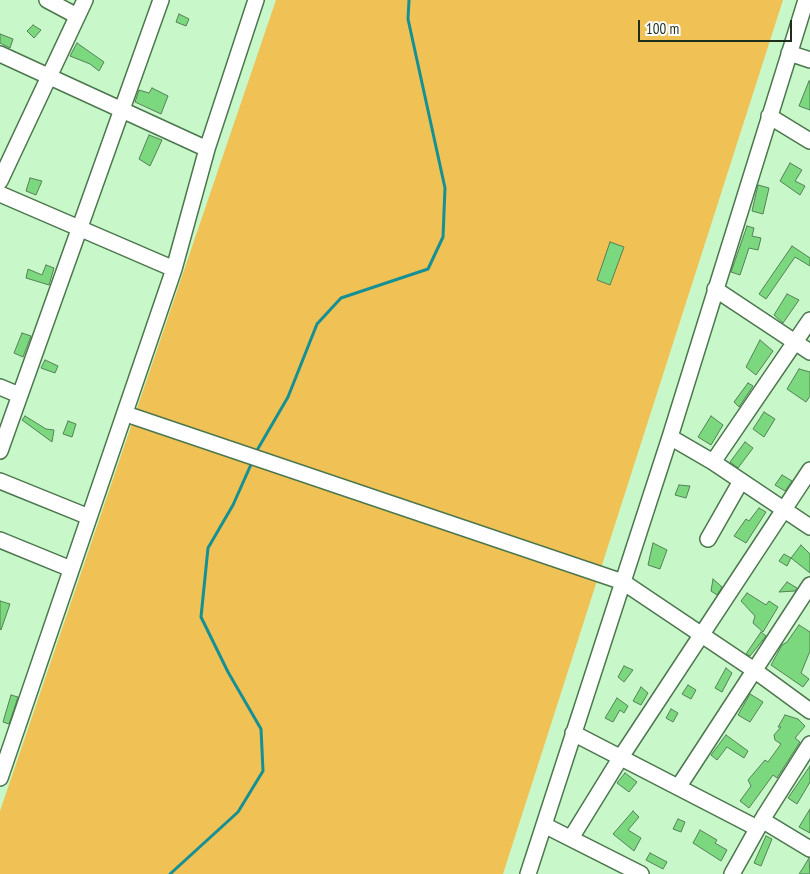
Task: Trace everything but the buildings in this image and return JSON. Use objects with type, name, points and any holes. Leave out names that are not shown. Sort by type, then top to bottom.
[{"type":"street","points":[[47,0],[77,16]]},
{"type":"street","points":[[0,181],[85,0]]},
{"type":"street","points":[[0,451],[18,394],[80,230],[161,0]]},
{"type":"street","points":[[0,778],[3,761],[126,414],[174,269],[207,149],[256,0]]},
{"type":"street","points":[[528,874],[670,437],[806,0]]},
{"type":"street","points":[[789,53],[810,60]]},
{"type":"street","points":[[0,54],[122,112],[207,149]]},
{"type":"street","points":[[769,116],[810,141]]},
{"type":"street","points":[[0,194],[174,269]]},
{"type":"street","points":[[716,289],[810,352]]},
{"type":"street","points":[[713,462],[810,320]]},
{"type":"street","points":[[0,387],[18,394]]},
{"type":"street","points":[[126,414],[623,582],[754,670],[810,711]]},
{"type":"street","points":[[670,437],[713,462],[810,527]]},
{"type":"street","points":[[571,838],[621,757],[810,470]]},
{"type":"street","points":[[708,539],[741,481]]},
{"type":"street","points":[[0,482],[89,517]]},
{"type":"street","points":[[0,540],[71,569]]},
{"type":"street","points":[[679,786],[810,585]]},
{"type":"street","points":[[573,733],[810,849]]},
{"type":"street","points":[[732,874],[759,824],[810,744]]},
{"type":"street","points":[[544,825],[641,874]]},
{"type":"shaded area","points":[[276,0],[783,0],[503,874],[0,874],[0,811]]},
{"type":"waterway","points":[[256,452],[288,397],[317,324],[341,298],[428,269],[443,237],[445,188],[408,19],[409,0]]},
{"type":"waterway","points":[[170,874],[238,812],[263,771],[261,729],[228,672],[201,617],[208,548],[233,505],[253,460]]}]
